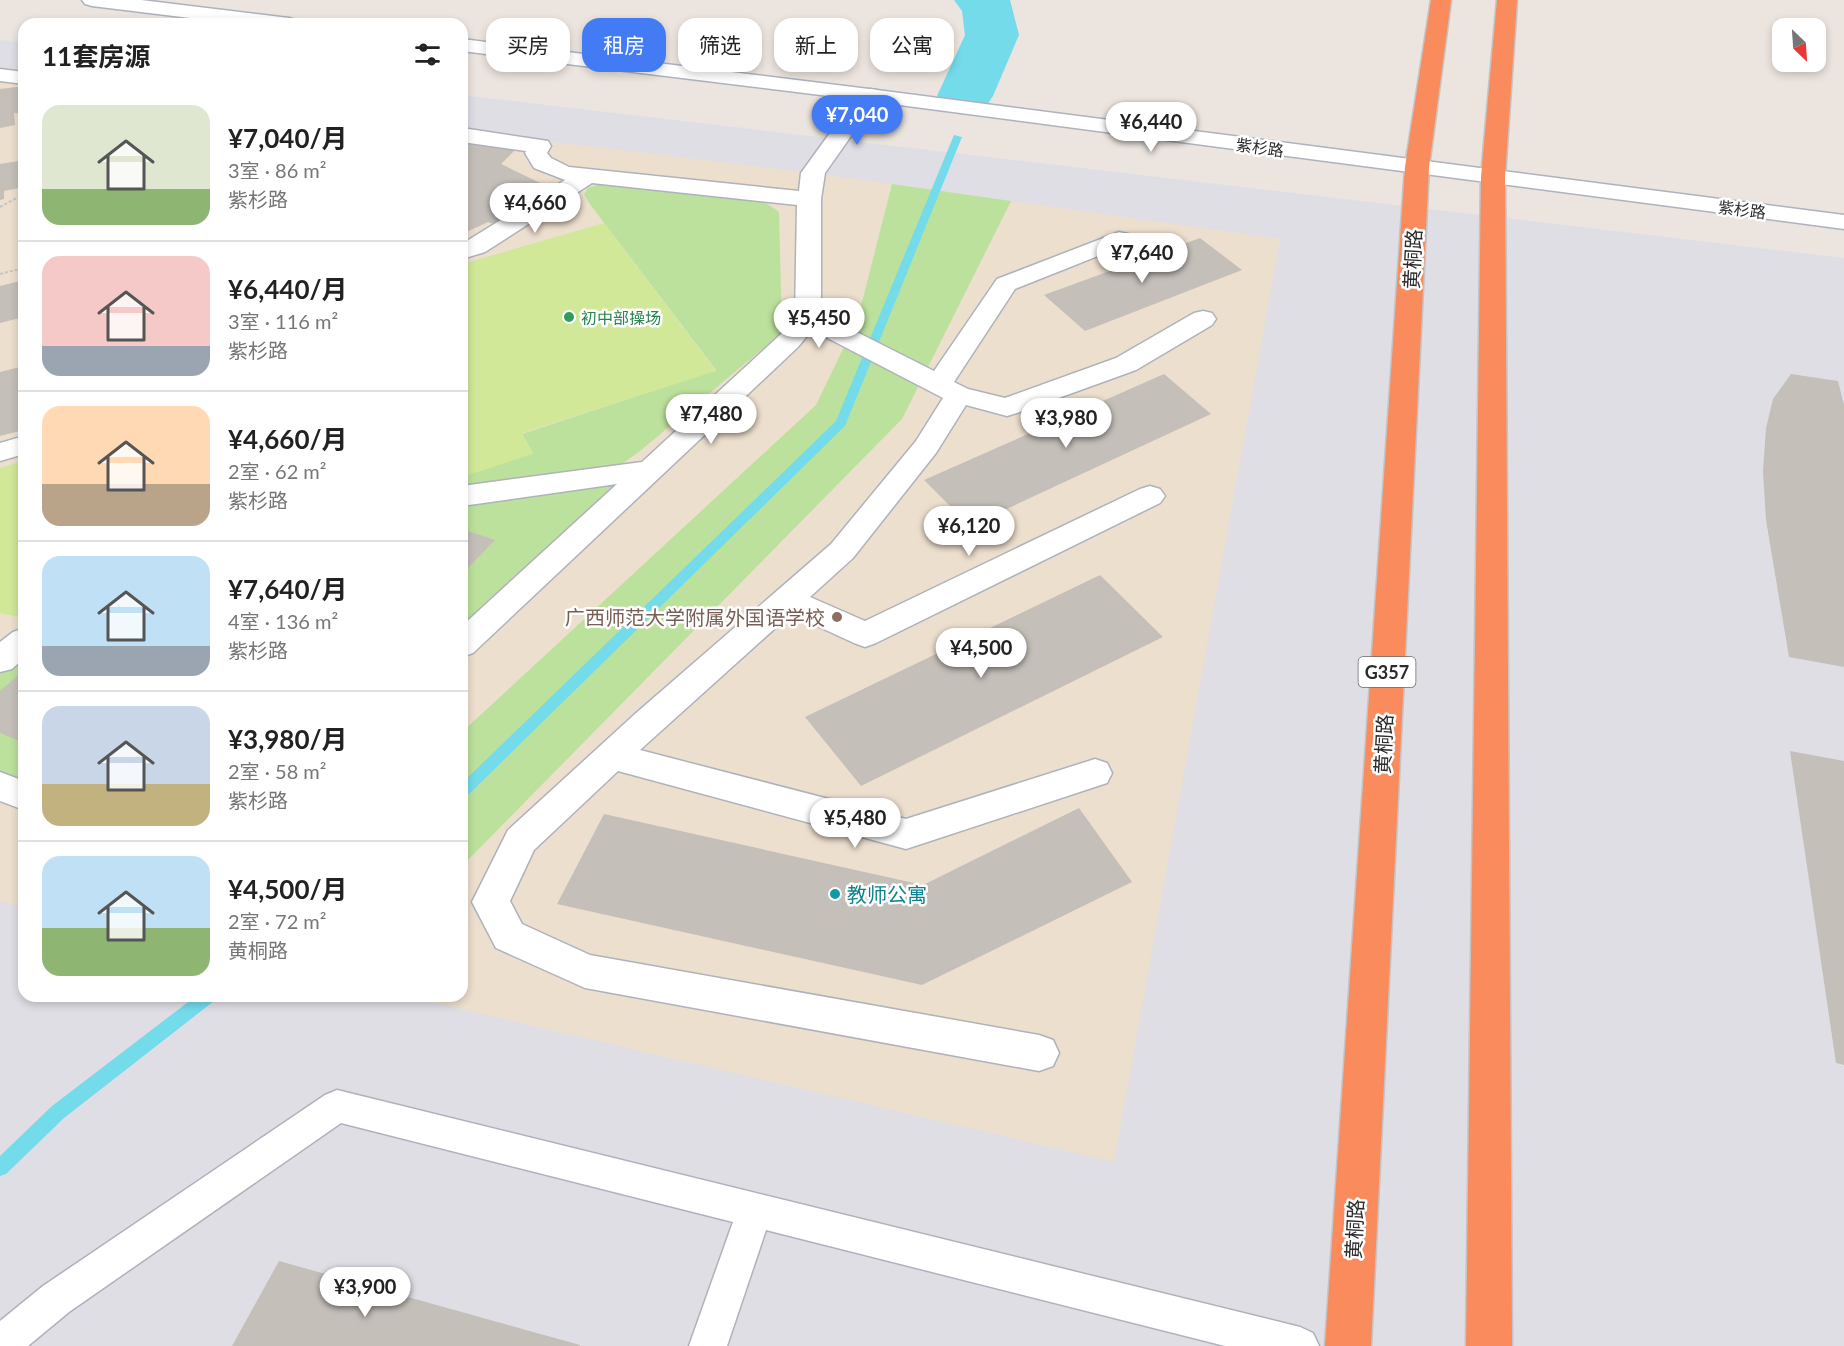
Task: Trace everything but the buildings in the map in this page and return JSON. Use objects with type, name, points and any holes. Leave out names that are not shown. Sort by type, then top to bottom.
[{"type":"highway","name":"黄桐路","points":[[1347,1346],[1417,167],[1441,0]]},
{"type":"highway","points":[[1489,1346],[1493,177],[1507,0]]},
{"type":"street","points":[[92,0],[240,18]]},
{"type":"street","name":"紫杉路","points":[[468,46],[869,95],[1844,222]]},
{"type":"street","points":[[0,75],[18,77]]},
{"type":"street","points":[[468,639],[789,341],[808,318],[809,200],[813,173],[869,95]]},
{"type":"street","points":[[468,136],[540,146],[536,153],[542,163],[564,173],[809,200]]},
{"type":"street","points":[[468,250],[589,175]]},
{"type":"street","points":[[1040,1053],[585,971],[509,936],[491,902],[521,840],[842,551],[926,447],[937,383],[1006,284],[1119,239]]},
{"type":"street","points":[[808,318],[937,383],[1006,407],[1126,364],[1203,319]]},
{"type":"street","points":[[0,452],[18,447]]},
{"type":"street","points":[[468,495],[651,470]]},
{"type":"street","points":[[787,599],[865,635],[1150,496]]},
{"type":"street","points":[[0,626],[18,629]]},
{"type":"street","points":[[0,660],[18,645]]},
{"type":"street","points":[[612,756],[906,834],[1095,773]]},
{"type":"street","points":[[0,786],[18,794]]},
{"type":"lane","points":[[0,1345],[56,1299],[337,1106],[1300,1346]]},
{"type":"lane","points":[[708,1346],[755,1210]]},
{"type":"path","points":[[0,207],[18,197]]},
{"type":"path","points":[[0,274],[18,270]]},
{"type":"shaded area","points":[[0,40],[18,42],[18,1002],[468,1002],[468,96],[1844,258],[1844,1346],[0,1346]]},
{"type":"shaded area","points":[[0,70],[18,72],[18,905],[0,901]]},
{"type":"shaded area","name":"广西师范大学附属外国语学校","points":[[468,132],[813,173],[1280,239],[1114,1162],[432,1002],[468,1002]]},
{"type":"green space","points":[[603,183],[756,196],[779,212],[782,330],[777,337],[622,464],[603,469],[468,489],[468,474],[533,453],[522,434],[716,370],[589,203],[584,194],[588,188]]},
{"type":"green space","points":[[892,184],[1011,201],[902,419],[468,860],[468,726],[816,405],[858,318]]},
{"type":"green space","name":"初中部操场","points":[[604,223],[716,371],[522,433],[533,454],[468,475],[468,262]]},
{"type":"green space","points":[[18,463],[18,617],[0,613],[0,468]]},
{"type":"green space","points":[[651,470],[468,639],[468,495]]},
{"type":"green space","points":[[18,645],[18,794],[0,786],[0,660]]},
{"type":"waterway","points":[[965,96],[992,35],[986,2],[980,0]]},
{"type":"waterway","points":[[468,786],[841,423],[957,137]]},
{"type":"waterway","points":[[0,1168],[58,1112],[200,1002]]},
{"type":"place","name":"初中部操场","points":[[569,317]]},
{"type":"place","name":"广西师范大学附属外国语学校","points":[[837,617]]},
{"type":"place","name":"教师公寓","points":[[835,894]]}]
